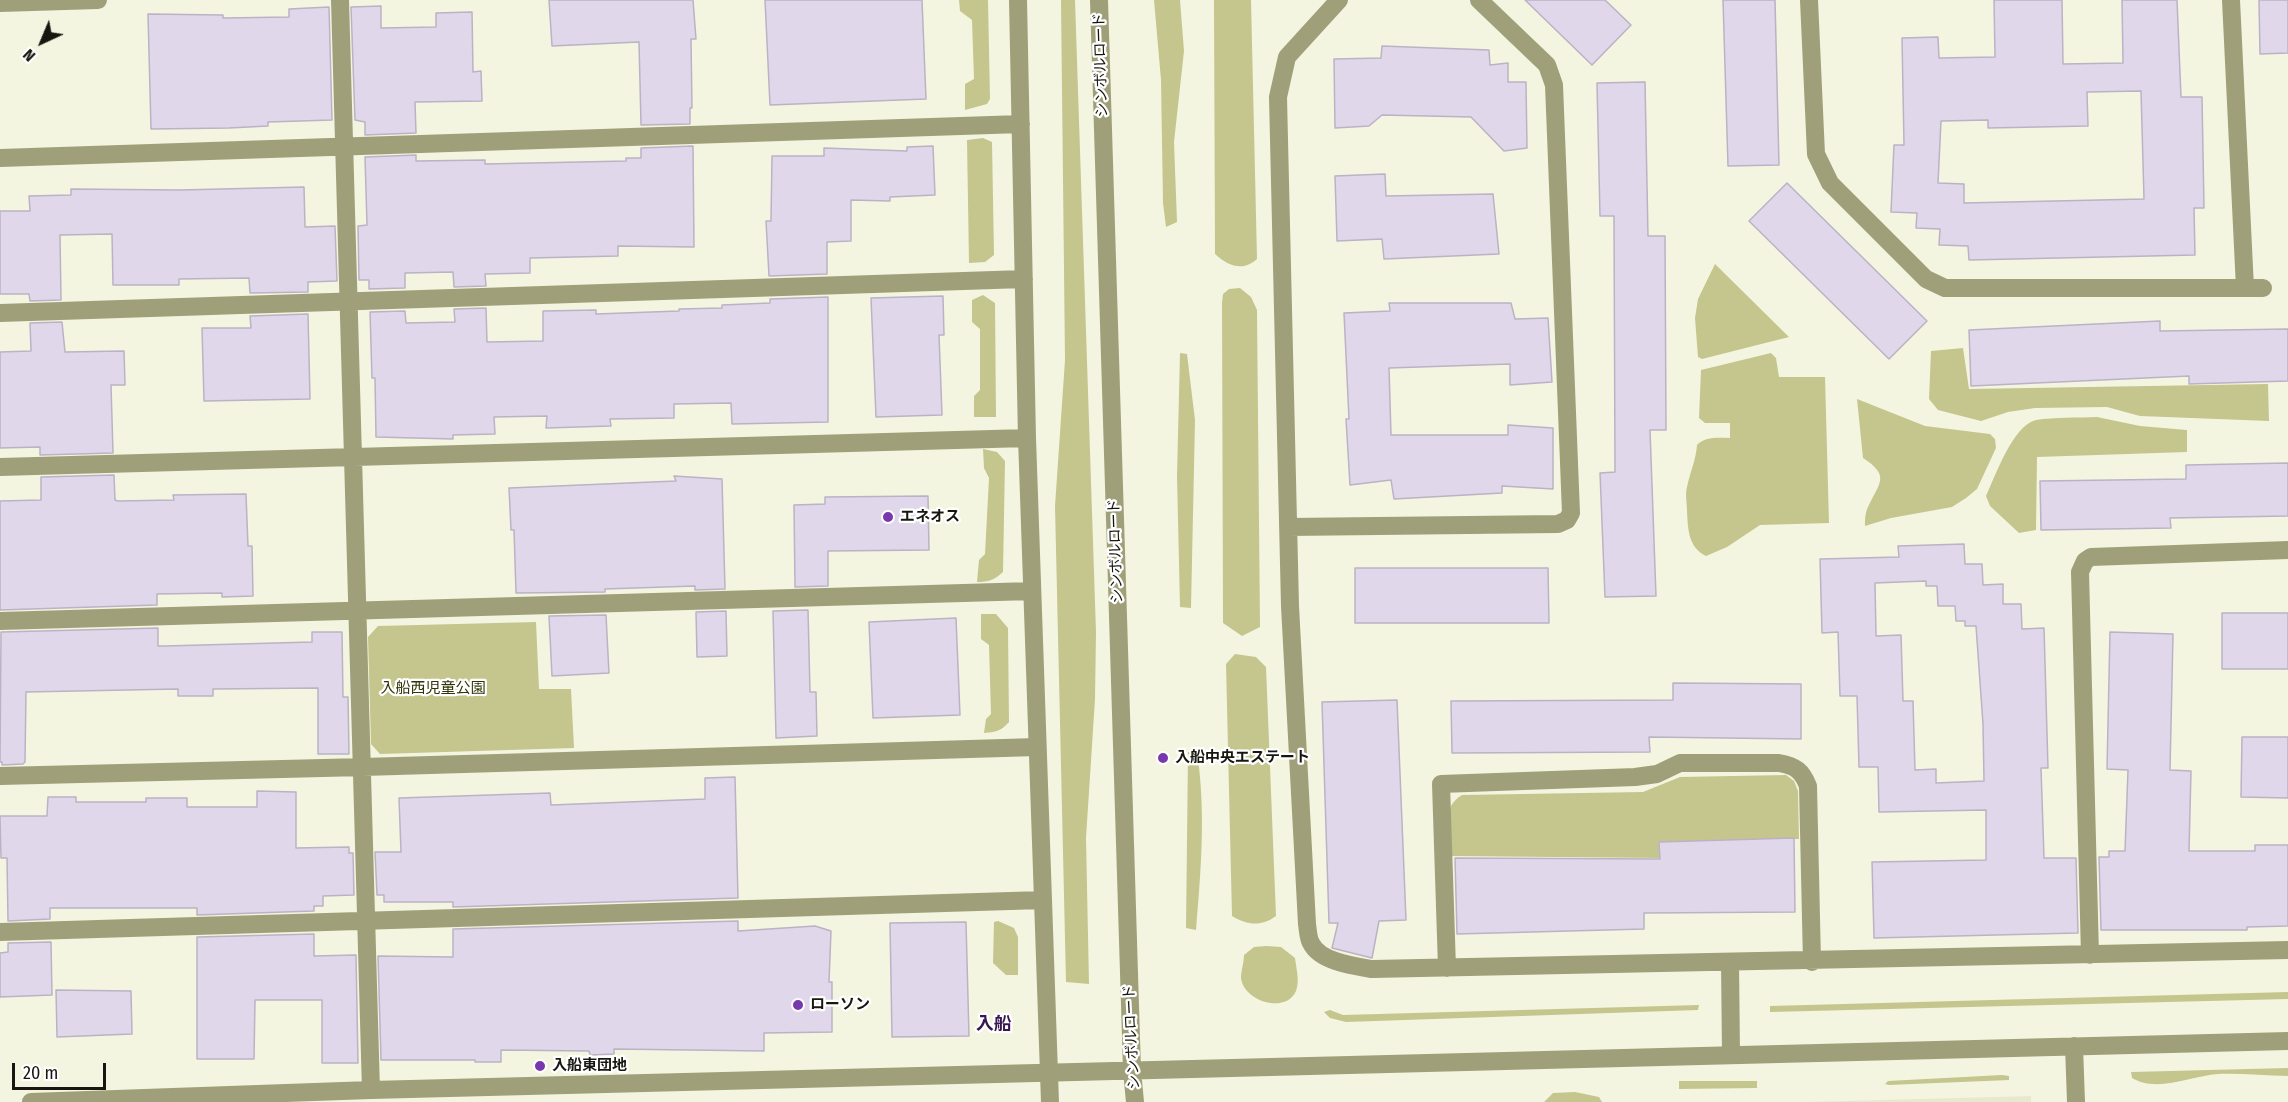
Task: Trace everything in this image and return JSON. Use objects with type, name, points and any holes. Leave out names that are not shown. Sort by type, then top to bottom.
[{"type":"street","points":[[0,3],[98,0]]},
{"type":"street","points":[[340,0],[371,1089]]},
{"type":"street","points":[[1018,0],[1027,438],[1050,1102]]},
{"type":"street","name":"シンボルロード","points":[[1099,0],[1132,1070],[1135,1102]]},
{"type":"street","points":[[1339,0],[1287,57],[1278,97],[1290,606],[1306,912],[1311,944],[1320,953],[1343,965],[1372,969],[1812,962],[2288,950]]},
{"type":"street","points":[[1288,527],[1558,524],[1567,520],[1571,513],[1554,85],[1547,65],[1479,0]]},
{"type":"street","points":[[1809,0],[1816,154],[1830,183],[1926,279],[1945,288],[2254,288],[2231,0]]},
{"type":"street","points":[[0,158],[1021,124]]},
{"type":"street","points":[[0,313],[1024,279]]},
{"type":"street","points":[[0,467],[1027,438]]},
{"type":"street","points":[[2090,955],[2080,572],[2085,561],[2091,557],[2288,550]]},
{"type":"street","points":[[0,621],[1032,591]]},
{"type":"street","points":[[0,776],[1037,747]]},
{"type":"street","points":[[1448,968],[1441,784],[1635,777],[1657,774],[1680,763],[1779,763],[1794,766],[1804,775],[1808,786],[1812,962]]},
{"type":"street","points":[[0,932],[1042,900]]},
{"type":"street","points":[[1730,962],[1731,1055]]},
{"type":"street","points":[[31,1102],[371,1089],[2288,1041]]},
{"type":"street","points":[[2074,1046],[2076,1102]]},
{"type":"shaded area","points":[[2031,1096],[2031,1102],[1805,1102]]},
{"type":"green space","points":[[959,0],[988,0],[990,99],[987,104],[965,110],[965,84],[974,79],[972,20],[960,11]]},
{"type":"green space","points":[[1061,0],[1075,0],[1096,632],[1095,699],[1086,838],[1089,984],[1066,982],[1055,506],[1065,360]]},
{"type":"green space","points":[[1154,0],[1180,0],[1184,51],[1174,142],[1177,222],[1166,227],[1163,203],[1161,80]]},
{"type":"green space","points":[[1214,0],[1251,0],[1257,259],[1241,266],[1225,262],[1215,254]]},
{"type":"green space","points":[[983,138],[992,142],[994,255],[985,262],[969,263],[967,140]]},
{"type":"green space","points":[[1715,264],[1789,337],[1702,359],[1698,357],[1695,318],[1698,299]]},
{"type":"green space","points":[[1240,288],[1251,297],[1257,310],[1260,627],[1242,636],[1223,623],[1222,303],[1223,294],[1229,289]]},
{"type":"green space","points":[[983,295],[995,303],[996,417],[974,417],[974,396],[980,390],[980,329],[972,322],[972,300]]},
{"type":"green space","points":[[1963,348],[1969,389],[2268,384],[2269,421],[2140,416],[2107,407],[2035,408],[2008,412],[1981,421],[1938,410],[1929,399],[1931,351]]},
{"type":"green space","points":[[1180,353],[1187,354],[1195,420],[1191,608],[1180,607],[1177,476]]},
{"type":"green space","points":[[1771,353],[1776,358],[1779,377],[1825,377],[1829,523],[1760,525],[1727,547],[1706,556],[1696,548],[1690,537],[1686,490],[1697,445],[1708,439],[1730,438],[1730,423],[1705,423],[1699,418],[1701,370]]},
{"type":"green space","points":[[1857,399],[1925,426],[1990,434],[1995,439],[1996,448],[1977,489],[1952,507],[1891,518],[1865,526],[1867,509],[1879,486],[1880,475],[1872,464],[1863,458]]},
{"type":"green space","points":[[2097,417],[2140,426],[2187,430],[2187,452],[2037,457],[2036,530],[2019,533],[1990,506],[1986,496],[2012,441],[2028,424],[2036,420]]},
{"type":"green space","points":[[983,449],[997,452],[1005,461],[1003,572],[991,580],[977,582],[979,560],[985,554],[989,478],[984,468]]},
{"type":"green space","points":[[981,614],[996,614],[1008,628],[1009,722],[998,730],[984,733],[986,719],[991,714],[989,645],[981,639]]},
{"type":"green space","name":"入船西児童公園","points":[[536,622],[539,689],[571,689],[574,748],[380,754],[371,744],[368,637],[378,626]]},
{"type":"green space","points":[[1235,654],[1256,657],[1266,667],[1276,916],[1265,922],[1254,924],[1232,916],[1226,664]]},
{"type":"green space","points":[[1188,752],[1197,752],[1201,796],[1201,863],[1196,930],[1186,928]]},
{"type":"green space","points":[[1786,775],[1794,781],[1798,791],[1799,839],[1659,842],[1660,858],[1449,856],[1448,814],[1455,800],[1462,795],[1643,792],[1680,777]]},
{"type":"green space","points":[[998,921],[1014,928],[1018,937],[1018,975],[1006,975],[993,963],[994,922]]},
{"type":"green space","points":[[1254,947],[1281,947],[1295,958],[1298,979],[1296,991],[1284,1002],[1266,1002],[1257,999],[1249,993],[1241,978],[1244,955]]},
{"type":"green space","points":[[2288,992],[2288,999],[1770,1012],[1770,1006]]},
{"type":"green space","points":[[1699,1005],[1698,1010],[1346,1022],[1330,1018],[1324,1012],[1330,1010],[1343,1015]]},
{"type":"green space","points":[[2288,1068],[2288,1076],[2218,1074],[2163,1084],[2142,1082],[2132,1078],[2131,1072]]},
{"type":"green space","points":[[2009,1076],[2009,1080],[1885,1084],[1888,1081]]},
{"type":"green space","points":[[1679,1081],[1757,1081],[1757,1088],[1679,1089]]},
{"type":"green space","points":[[1575,1092],[1599,1097],[1602,1102],[1544,1102],[1553,1093]]},
{"type":"building","points":[[549,0],[693,0],[696,39],[691,39],[692,108],[690,108],[690,124],[641,125],[639,42],[552,46]]},
{"type":"building","points":[[765,0],[922,0],[926,99],[770,105]]},
{"type":"building","points":[[1525,0],[1605,0],[1631,25],[1592,65]]},
{"type":"building","points":[[1723,0],[1775,0],[1779,165],[1728,166]]},
{"type":"building","points":[[1994,0],[2062,0],[2063,64],[2123,63],[2122,0],[2177,0],[2181,97],[2202,97],[2204,208],[2194,208],[2195,255],[1969,260],[1968,246],[1939,245],[1940,229],[1916,228],[1917,213],[1891,212],[1894,145],[1904,145],[1902,38],[1938,37],[1939,58],[1995,57]],"holes":[[[2141,91],[2144,199],[1964,203],[1964,184],[1938,183],[1941,121],[1988,120],[1988,128],[2088,126],[2087,92]]]},
{"type":"building","points":[[2259,0],[2288,0],[2288,53],[2260,54]]},
{"type":"building","points":[[381,6],[381,28],[436,27],[436,13],[472,12],[473,72],[481,71],[482,101],[415,102],[416,133],[365,135],[365,122],[355,120],[351,7]]},
{"type":"building","points":[[329,7],[332,120],[268,122],[268,126],[229,128],[151,129],[148,14],[223,15],[223,18],[289,17],[289,9]]},
{"type":"building","points":[[1382,46],[1489,50],[1490,65],[1508,63],[1508,82],[1526,82],[1527,148],[1504,151],[1471,117],[1382,115],[1369,126],[1335,128],[1334,59],[1381,58]]},
{"type":"building","points":[[1645,82],[1648,236],[1665,236],[1666,430],[1650,430],[1656,596],[1605,597],[1600,473],[1615,472],[1614,216],[1600,216],[1597,83]]},
{"type":"building","points":[[693,146],[694,247],[618,246],[618,256],[530,258],[530,273],[485,274],[486,286],[454,287],[453,272],[405,273],[405,288],[369,289],[369,280],[359,280],[358,226],[367,225],[365,157],[416,155],[416,161],[485,160],[485,164],[626,161],[626,158],[641,158],[641,148]]},
{"type":"building","points":[[933,146],[935,195],[890,197],[890,201],[851,200],[851,241],[827,242],[827,274],[769,276],[766,221],[771,221],[772,156],[824,156],[824,148],[907,151],[907,147]]},
{"type":"building","points":[[1385,174],[1386,196],[1493,194],[1499,254],[1384,259],[1382,239],[1337,241],[1335,176]]},
{"type":"building","points":[[1787,183],[1927,321],[1889,359],[1749,221]]},
{"type":"building","points":[[304,187],[305,227],[335,226],[337,281],[308,282],[308,292],[250,293],[249,278],[179,279],[179,285],[113,285],[112,234],[60,235],[61,300],[30,301],[29,294],[0,294],[0,211],[30,211],[29,196],[71,195],[71,189],[180,190]]},
{"type":"building","points":[[943,296],[944,335],[939,335],[942,415],[876,417],[871,298]]},
{"type":"building","points":[[828,297],[828,422],[732,424],[731,403],[674,404],[674,418],[610,419],[611,426],[546,428],[547,416],[494,417],[495,434],[453,435],[453,439],[376,437],[375,378],[372,378],[370,312],[405,311],[406,323],[455,322],[454,309],[486,308],[487,342],[543,341],[543,311],[596,310],[596,314],[679,311],[679,309],[722,308],[722,305],[770,303],[770,299]]},
{"type":"building","points":[[1389,303],[1511,303],[1515,319],[1548,318],[1552,382],[1510,385],[1510,364],[1389,368],[1391,435],[1508,435],[1508,425],[1553,428],[1553,489],[1502,486],[1502,493],[1394,499],[1391,480],[1350,485],[1344,313],[1390,311]]},
{"type":"building","points":[[308,314],[310,399],[204,401],[202,328],[251,328],[250,316]]},
{"type":"building","points":[[2160,321],[2160,331],[2288,329],[2288,381],[2189,384],[2189,376],[1971,386],[1969,330]]},
{"type":"building","points":[[62,322],[65,352],[124,351],[125,385],[111,385],[113,453],[40,455],[40,447],[0,448],[0,352],[31,351],[30,323]]},
{"type":"building","points":[[2288,463],[2288,516],[2170,518],[2171,528],[2041,530],[2040,481],[2186,479],[2186,465]]},
{"type":"building","points":[[114,475],[115,500],[118,501],[174,500],[173,495],[246,494],[248,546],[252,546],[253,596],[222,597],[222,593],[157,594],[157,605],[0,610],[0,501],[41,500],[41,477]]},
{"type":"building","points":[[674,476],[722,479],[725,589],[695,590],[695,586],[605,589],[605,592],[516,593],[514,530],[511,530],[509,488],[676,481]]},
{"type":"building","points":[[928,496],[929,550],[828,551],[828,586],[795,587],[794,505],[825,504],[825,497]]},
{"type":"building","points":[[1964,544],[1965,564],[1982,564],[1983,585],[2003,584],[2003,604],[2021,604],[2022,629],[2044,628],[2048,768],[2041,768],[2044,858],[2076,858],[2078,933],[1874,938],[1872,862],[1986,860],[1986,810],[1879,812],[1878,767],[1859,767],[1857,696],[1840,696],[1838,632],[1822,633],[1820,559],[1899,557],[1898,546]],"holes":[[[1926,581],[1926,586],[1937,586],[1938,606],[1955,606],[1956,621],[1965,621],[1965,626],[1976,626],[1983,724],[1984,781],[1936,783],[1936,769],[1915,770],[1913,701],[1903,701],[1901,635],[1876,636],[1875,583]]]},
{"type":"building","points":[[1355,568],[1548,568],[1549,623],[1355,623]]},
{"type":"building","points":[[808,610],[810,692],[816,692],[817,736],[776,738],[773,611]]},
{"type":"building","points":[[726,611],[727,656],[697,657],[696,612]]},
{"type":"building","points":[[2222,613],[2288,613],[2288,669],[2222,669]]},
{"type":"building","points":[[606,615],[609,673],[552,676],[549,616]]},
{"type":"building","points":[[956,618],[960,715],[873,718],[869,622]]},
{"type":"building","points":[[158,628],[158,646],[312,642],[312,632],[342,632],[343,697],[348,697],[349,754],[318,754],[318,688],[213,689],[213,696],[178,696],[178,689],[26,692],[25,762],[2,765],[0,762],[1,632]]},
{"type":"building","points":[[2110,632],[2173,634],[2170,770],[2191,771],[2189,851],[2255,851],[2255,845],[2288,845],[2288,926],[2247,927],[2247,930],[2101,930],[2099,857],[2109,857],[2109,851],[2125,851],[2128,770],[2107,769]]},
{"type":"building","points":[[1673,683],[1801,684],[1801,739],[1649,737],[1650,752],[1452,753],[1451,701],[1673,700]]},
{"type":"building","points":[[1397,700],[1406,920],[1379,921],[1372,958],[1332,948],[1338,923],[1329,923],[1322,702]]},
{"type":"building","points":[[2242,737],[2288,737],[2288,798],[2241,797]]},
{"type":"building","points":[[735,777],[738,898],[453,907],[453,902],[384,902],[384,895],[377,895],[375,852],[401,852],[399,798],[550,793],[551,805],[705,799],[705,778]]},
{"type":"building","points":[[257,791],[296,792],[296,848],[349,847],[349,853],[353,853],[354,895],[323,896],[323,906],[314,906],[314,911],[197,915],[197,908],[50,908],[50,919],[8,921],[7,858],[1,858],[0,816],[47,816],[48,797],[76,797],[76,802],[146,802],[146,798],[187,798],[187,807],[257,807]]},
{"type":"building","points":[[1794,838],[1795,912],[1644,913],[1644,929],[1457,934],[1455,858],[1660,859],[1659,842]]},
{"type":"building","points":[[738,921],[738,931],[815,926],[831,931],[829,982],[832,982],[832,1032],[764,1033],[764,1051],[614,1049],[614,1054],[590,1055],[589,1051],[501,1050],[501,1062],[381,1060],[378,956],[453,957],[453,929]]},
{"type":"building","points":[[966,922],[969,1036],[892,1037],[890,923]]},
{"type":"building","points":[[314,934],[314,956],[356,955],[358,1063],[322,1063],[322,1000],[255,1000],[254,1059],[197,1059],[197,937]]},
{"type":"building","points":[[51,942],[52,995],[0,997],[0,953],[8,952],[8,943]]},
{"type":"building","points":[[56,990],[131,991],[132,1034],[57,1037]]},
{"type":"place","name":"エネオス","points":[[888,517]]},
{"type":"place","name":"入船中央エステート","points":[[1163,758]]},
{"type":"place","name":"ローソン","points":[[798,1005]]},
{"type":"place","name":"入船東団地","points":[[540,1066]]},
{"type":"district","name":"入船","points":[[994,1025]]}]
